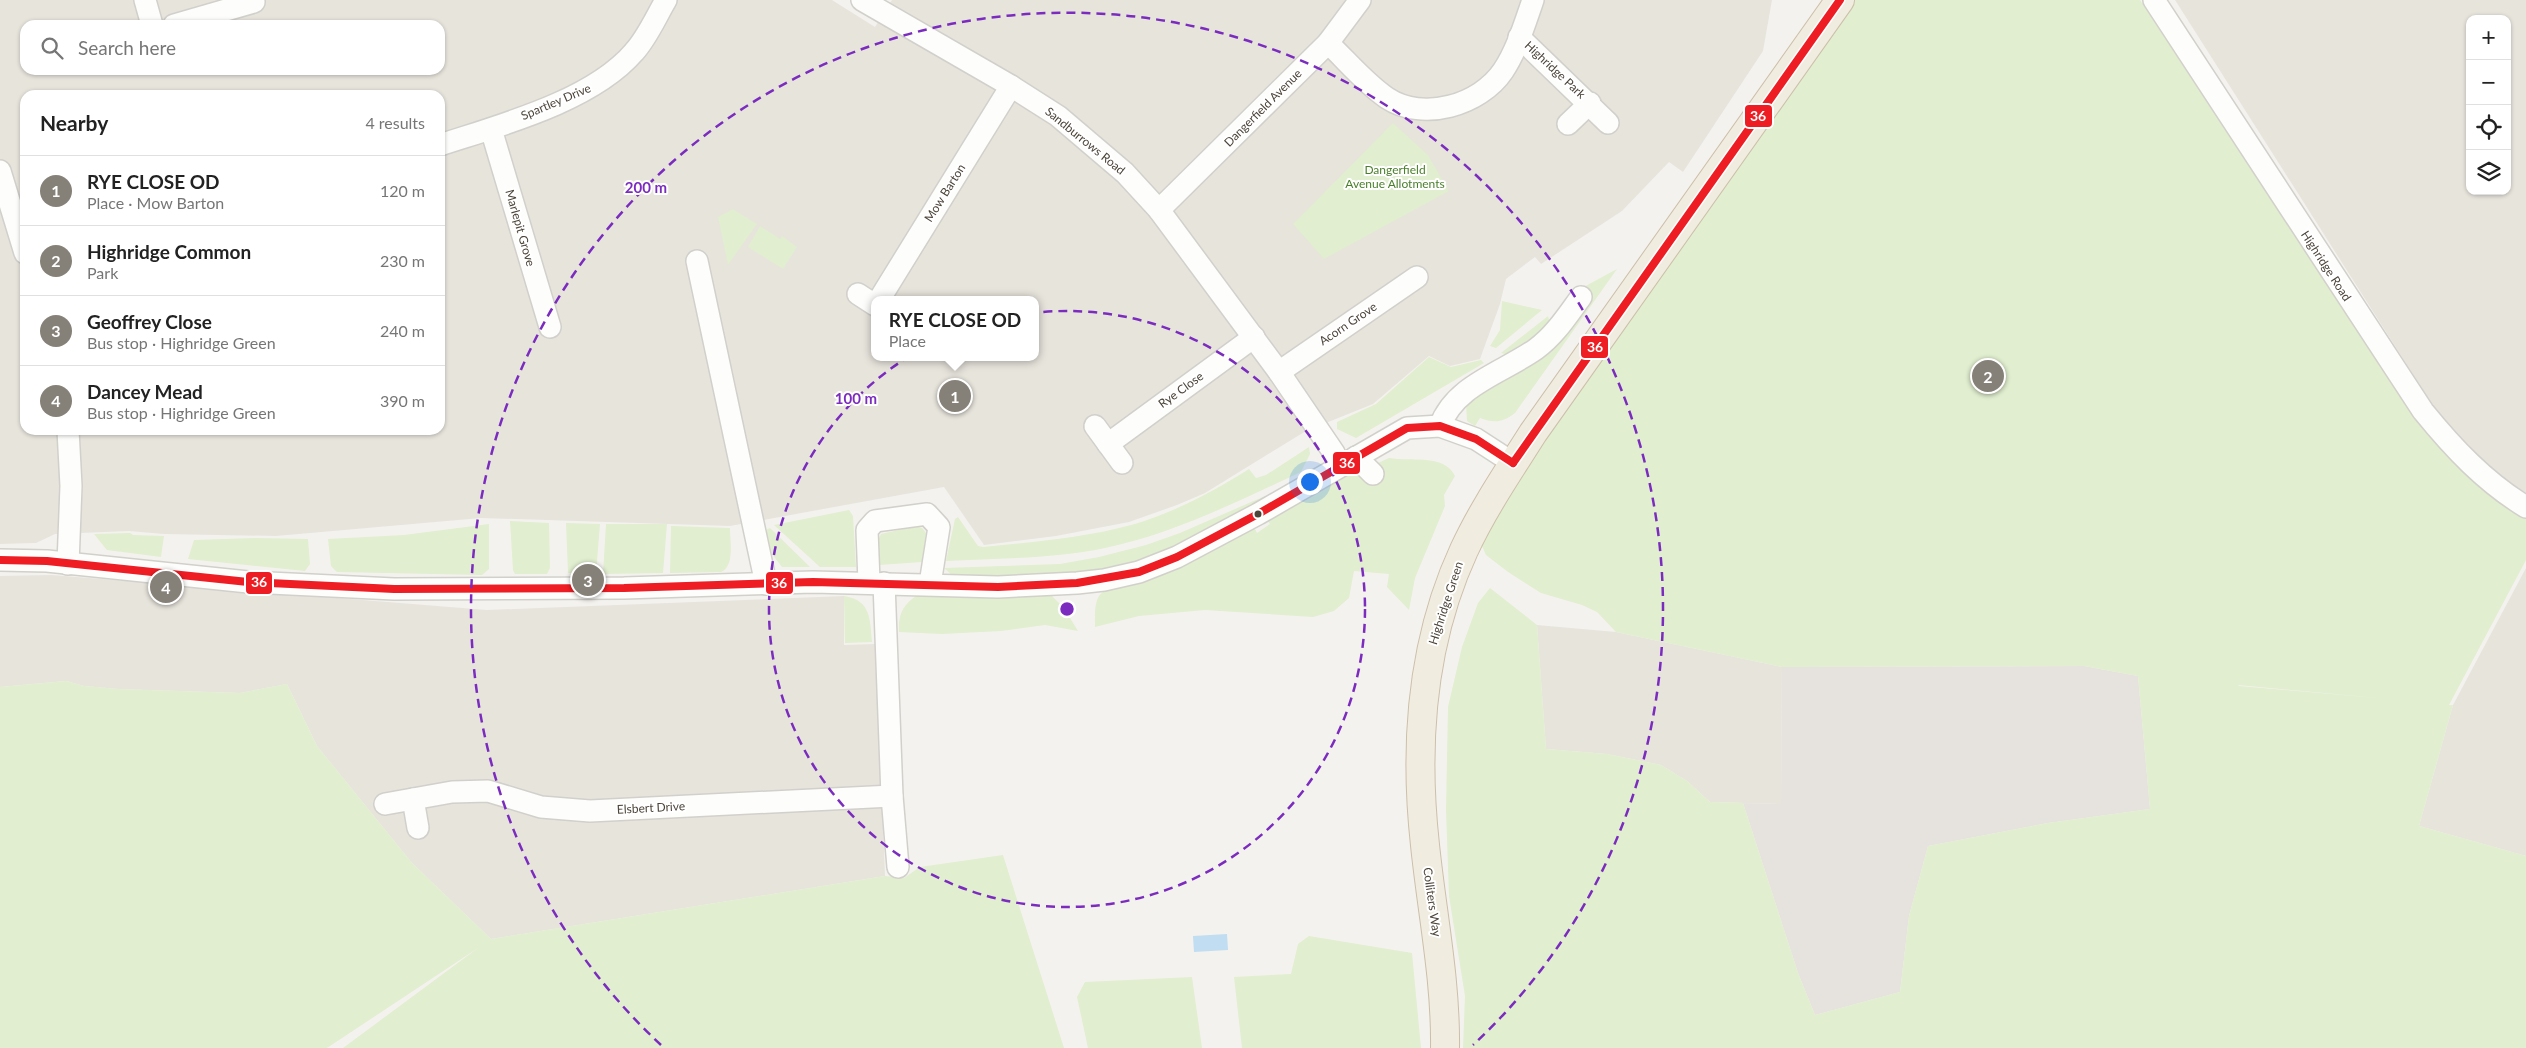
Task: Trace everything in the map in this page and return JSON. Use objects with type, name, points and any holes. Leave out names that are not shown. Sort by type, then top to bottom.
[{"type":"highway","name":"Highridge Green","points":[[1420,756],[1423,695],[1432,642],[1447,591],[1464,550],[1514,464],[1840,0]]},
{"type":"highway","name":"Colliters Way","points":[[1420,756],[1425,846],[1441,962],[1445,1048]]},
{"type":"street","points":[[145,0],[151,20]]},
{"type":"street","name":"Spartley Drive","points":[[445,143],[491,128],[586,91],[610,76],[636,51],[666,0]]},
{"type":"street","name":"Dangerfield Avenue","points":[[1159,210],[1328,43],[1360,0]]},
{"type":"street","name":"Highridge Park","points":[[1328,43],[1388,99],[1406,107],[1426,109],[1450,107],[1488,87],[1503,71],[1520,37],[1533,0]]},
{"type":"street","name":"Highridge Road","points":[[2154,0],[2423,411],[2478,472],[2504,494],[2526,508]]},
{"type":"street","points":[[191,20],[254,2]]},
{"type":"street","name":"Sandburrows Road","points":[[869,2],[1058,116],[1125,173],[1159,210],[1254,337],[1334,452],[1348,461]]},
{"type":"street","name":"Highridge Park","points":[[1520,37],[1608,123]]},
{"type":"street","name":"Mow Barton","points":[[881,296],[1011,86]]},
{"type":"street","name":"Highridge Park","points":[[1568,124],[1590,104]]},
{"type":"street","name":"Marlepit Grove","points":[[491,128],[550,327]]},
{"type":"street","points":[[0,171],[20,237]]},
{"type":"street","points":[[697,262],[766,584]]},
{"type":"street","name":"Acorn Grove","points":[[1279,372],[1417,277]]},
{"type":"street","points":[[1440,426],[1445,412],[1457,398],[1535,349],[1554,333],[1581,297]]},
{"type":"street","name":"Rye Close","points":[[1108,444],[1254,337]]},
{"type":"street","points":[[1095,426],[1122,463]]},
{"type":"street","points":[[0,560],[68,564],[248,582],[394,589],[624,588],[876,583],[998,587],[1064,584],[1104,580],[1139,572],[1177,558],[1258,514],[1407,428],[1440,426],[1476,439],[1514,464]]},
{"type":"street","points":[[68,435],[71,486],[68,564]]},
{"type":"street","points":[[1348,461],[1373,474]]},
{"type":"street","points":[[898,867],[876,583],[867,530],[870,525],[875,521],[927,514],[939,527],[930,584]]},
{"type":"street","name":"Elsbert Drive","points":[[385,804],[452,792],[488,792],[541,806],[590,811],[892,796]]},
{"type":"street","points":[[413,799],[418,828]]},
{"type":"shaded area","points":[[0,0],[832,0],[875,27],[892,0],[1772,0],[1763,51],[1683,172],[1669,162],[1622,211],[1541,264],[1535,257],[1506,279],[1500,304],[1480,359],[1450,366],[1429,356],[1373,404],[1306,431],[1205,493],[1129,522],[1056,536],[984,545],[944,487],[730,526],[481,518],[276,536],[164,534],[129,531],[55,534],[36,543],[0,544]]},
{"type":"shaded area","points":[[2175,0],[2526,0],[2526,493],[2471,455],[2435,409]]},
{"type":"shaded area","points":[[2526,568],[2526,856],[2419,826],[2453,705]]},
{"type":"shaded area","points":[[52,575],[487,610],[844,596],[844,645],[876,644],[885,876],[491,939],[412,863],[317,746],[287,684],[240,693],[118,689],[84,686],[66,681],[0,687],[0,576]]},
{"type":"shaded area","points":[[1537,625],[1616,632],[1782,667],[1781,804],[1710,802],[1687,781],[1661,765],[1607,754],[1546,749]]},
{"type":"shaded area","points":[[2084,666],[2138,676],[2150,809],[2048,823],[1928,846],[1909,916],[1900,992],[1815,1015],[1798,973],[1743,803],[1781,804],[1782,667]]},
{"type":"green space","points":[[1854,0],[2140,0],[2411,413],[2449,458],[2477,486],[2509,509],[2526,518],[2526,560],[2449,705],[2453,705],[2419,826],[2526,856],[2526,1048],[1463,1048],[1465,996],[1449,896],[1446,810],[1448,707],[1462,647],[1478,603],[1490,588],[1537,625],[1546,749],[1607,754],[1661,765],[1687,781],[1710,802],[1743,803],[1798,973],[1815,1015],[1900,992],[1909,916],[1928,846],[2048,823],[2150,809],[2138,676],[2084,666],[1782,667],[1616,632],[1597,612],[1582,605],[1541,593],[1508,572],[1486,555],[1481,544],[1520,477],[1563,412]],"holes":[[[2238,685],[2399,700],[2239,686]]]},
{"type":"green space","name":"Dangerfield Avenue Allotments","points":[[1393,123],[1428,155],[1449,191],[1324,259],[1293,224]]},
{"type":"green space","points":[[733,209],[757,224],[728,265],[718,217]]},
{"type":"green space","points":[[760,226],[780,239],[782,236],[797,247],[783,269],[748,247]]},
{"type":"green space","points":[[1617,269],[1515,413],[1506,419],[1498,421],[1480,418],[1475,426],[1467,421],[1466,403],[1535,358],[1580,289]]},
{"type":"green space","points":[[1502,301],[1542,310],[1496,348],[1490,346],[1500,330]]},
{"type":"green space","points":[[1548,316],[1551,327],[1509,355],[1501,353]]},
{"type":"green space","points":[[1429,357],[1451,367],[1481,360],[1484,363],[1356,438],[1337,429],[1337,422],[1376,404]]},
{"type":"green space","points":[[1309,447],[1310,454],[1301,472],[1205,516],[1130,542],[1085,552],[1066,554],[1026,558],[946,561],[955,519],[958,517],[978,546],[983,547],[1095,533],[1131,525],[1177,508],[1207,494],[1249,469],[1256,478],[1266,475]]},
{"type":"green space","points":[[1389,458],[1435,461],[1450,469],[1455,476],[1444,495],[1445,506],[1415,578],[1409,610],[1387,587],[1389,574],[1354,571],[1349,598],[1334,611],[1313,617],[1205,610],[1139,616],[1095,627],[1097,599],[1106,590],[1138,583],[1168,571],[1254,527],[1257,533],[1270,524],[1267,520],[1355,472],[1375,468],[1378,463]]},
{"type":"green space","points":[[1265,496],[1270,497],[1187,543],[1152,558],[1112,569],[1067,576],[998,577],[953,576],[944,568],[1060,564],[1099,557],[1146,545],[1180,533]]},
{"type":"green space","points":[[849,510],[853,516],[856,567],[820,567],[774,525]]},
{"type":"green space","points":[[510,521],[549,523],[550,568],[547,574],[515,574],[513,570]]},
{"type":"green space","points":[[566,523],[600,524],[596,574],[568,573]]},
{"type":"green space","points":[[489,524],[489,569],[482,575],[337,572],[331,566],[328,539],[404,535]]},
{"type":"green space","points":[[606,524],[667,524],[663,573],[603,574]]},
{"type":"green space","points":[[671,526],[730,528],[731,553],[728,565],[721,572],[670,573]]},
{"type":"green space","points":[[916,526],[922,528],[926,533],[922,562],[879,565],[878,540],[881,534]]},
{"type":"green space","points":[[770,528],[810,567],[782,567],[772,554],[766,530]]},
{"type":"green space","points":[[130,533],[133,535],[164,536],[161,557],[107,550],[94,534]]},
{"type":"green space","points":[[308,539],[310,564],[305,571],[188,559],[194,540]]},
{"type":"green space","points":[[919,594],[1052,596],[1064,608],[1078,631],[1045,625],[1001,631],[942,634],[899,632],[899,620],[905,606]]},
{"type":"green space","points":[[844,596],[853,598],[864,606],[871,626],[872,642],[845,643]]},
{"type":"green space","points":[[66,681],[84,686],[118,689],[240,693],[287,684],[317,746],[412,863],[491,939],[885,876],[904,878],[920,867],[1003,855],[1064,1048],[343,1048],[478,948],[327,1048],[0,1048],[0,687]]},
{"type":"green space","points":[[1309,936],[1412,953],[1421,1048],[1242,1048],[1234,977],[1291,974],[1298,944]]},
{"type":"green space","points":[[1192,977],[1202,1048],[1088,1048],[1077,997],[1085,982]]},
{"type":"water","points":[[1227,934],[1228,950],[1194,952],[1193,936]]},
{"type":"transit line","name":"36","points":[[1513,463],[1840,0]]},
{"type":"transit line","name":"36","points":[[0,560],[47,561],[248,582],[394,589],[624,588],[813,582],[998,587],[1077,583],[1139,572],[1177,557],[1258,514],[1407,428],[1440,426],[1476,439],[1513,463]]},
{"type":"place","name":"Highridge Common","points":[[1988,376]]},
{"type":"place","name":"RYE CLOSE OD","points":[[955,396]]},
{"type":"place","name":"Geoffrey Close","points":[[588,580]]},
{"type":"place","name":"Dancey Mead","points":[[166,587]]}]
